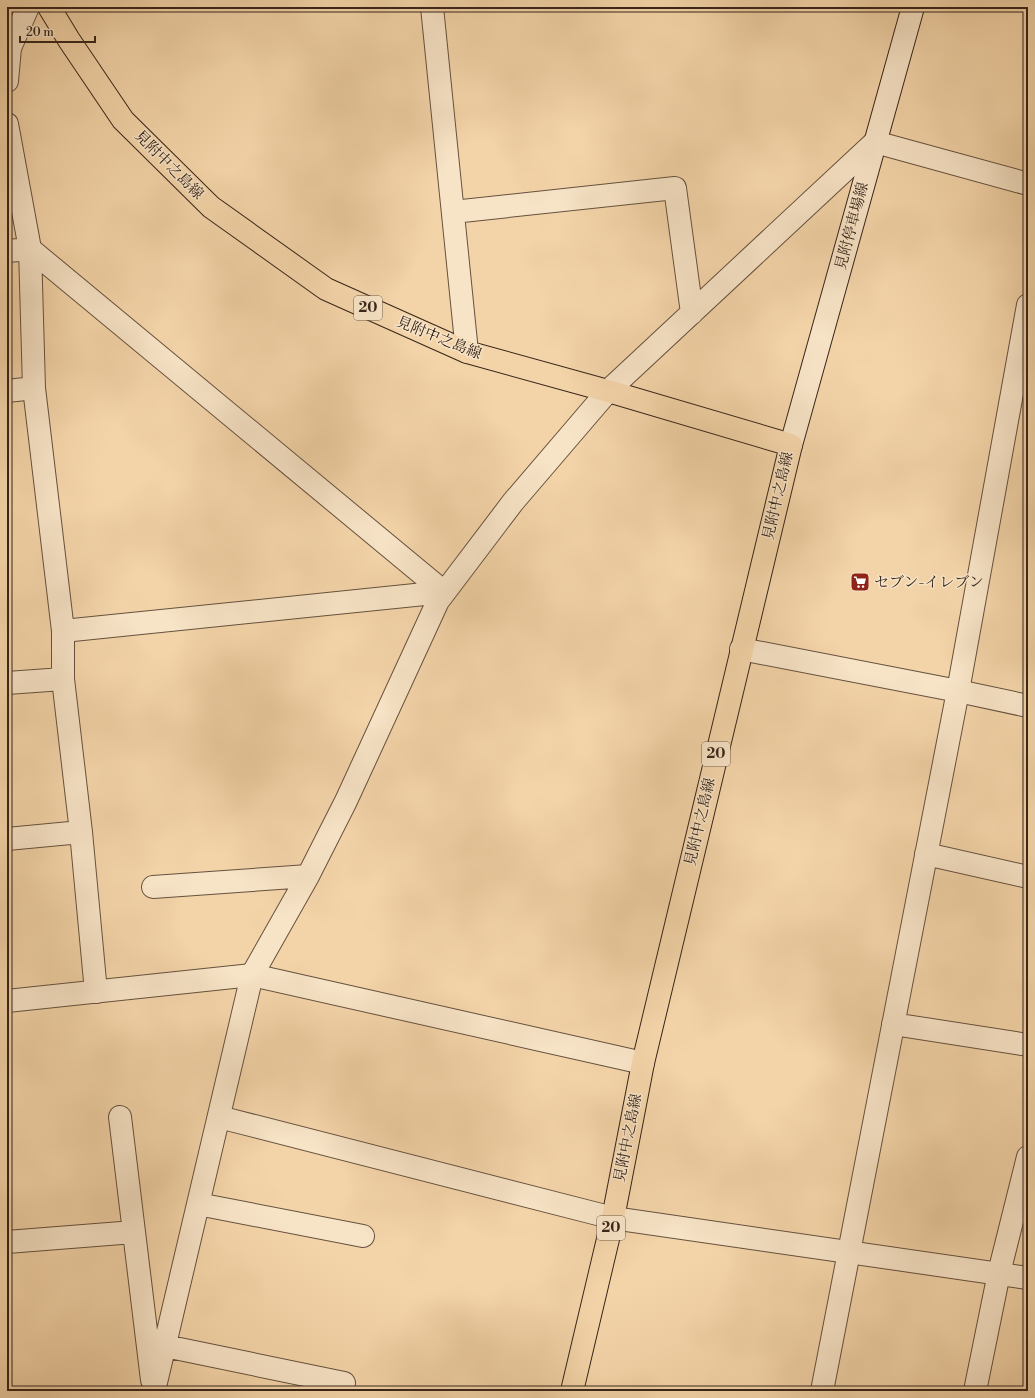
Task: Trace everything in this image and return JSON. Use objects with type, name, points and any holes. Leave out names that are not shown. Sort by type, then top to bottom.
[{"type":"main road","name":"見附中之島線","points":[[49,7],[69,40],[123,120],[211,207],[326,289],[467,352],[608,391],[791,445],[643,1063],[613,1218],[572,1391]]},
{"type":"street","points":[[7,81],[10,48],[28,7]]},
{"type":"street","points":[[432,7],[467,352]]},
{"type":"street","name":"見附停車場線","points":[[791,445],[913,7]]},
{"type":"street","points":[[7,124],[30,249],[34,388],[63,631],[63,679],[81,832],[96,992]]},
{"type":"street","points":[[154,1391],[252,976],[308,876],[346,801],[438,601],[444,592],[513,502],[608,391],[875,142],[1028,184]]},
{"type":"street","points":[[453,212],[675,188],[692,313]]},
{"type":"street","points":[[7,251],[30,249],[444,592]]},
{"type":"street","points":[[822,1391],[958,691],[1019,405],[1028,305]]},
{"type":"street","points":[[7,391],[34,388]]},
{"type":"street","points":[[63,631],[444,592]]},
{"type":"street","points":[[742,649],[1028,706]]},
{"type":"street","points":[[7,683],[63,679]]},
{"type":"street","points":[[7,839],[81,832]]},
{"type":"street","points":[[926,854],[1028,877]]},
{"type":"street","points":[[153,887],[308,876]]},
{"type":"street","points":[[7,1000],[252,976],[643,1063]]},
{"type":"street","points":[[893,1024],[1028,1046]]},
{"type":"street","points":[[120,1117],[154,1391]]},
{"type":"street","points":[[219,1117],[613,1218],[1028,1278]]},
{"type":"street","points":[[975,1391],[999,1273],[1028,1157]]},
{"type":"street","points":[[198,1204],[363,1236]]},
{"type":"street","points":[[7,1242],[134,1232]]},
{"type":"street","points":[[165,1346],[344,1383]]},
{"type":"place","name":"セブン-イレブン","points":[[860,582]]}]
